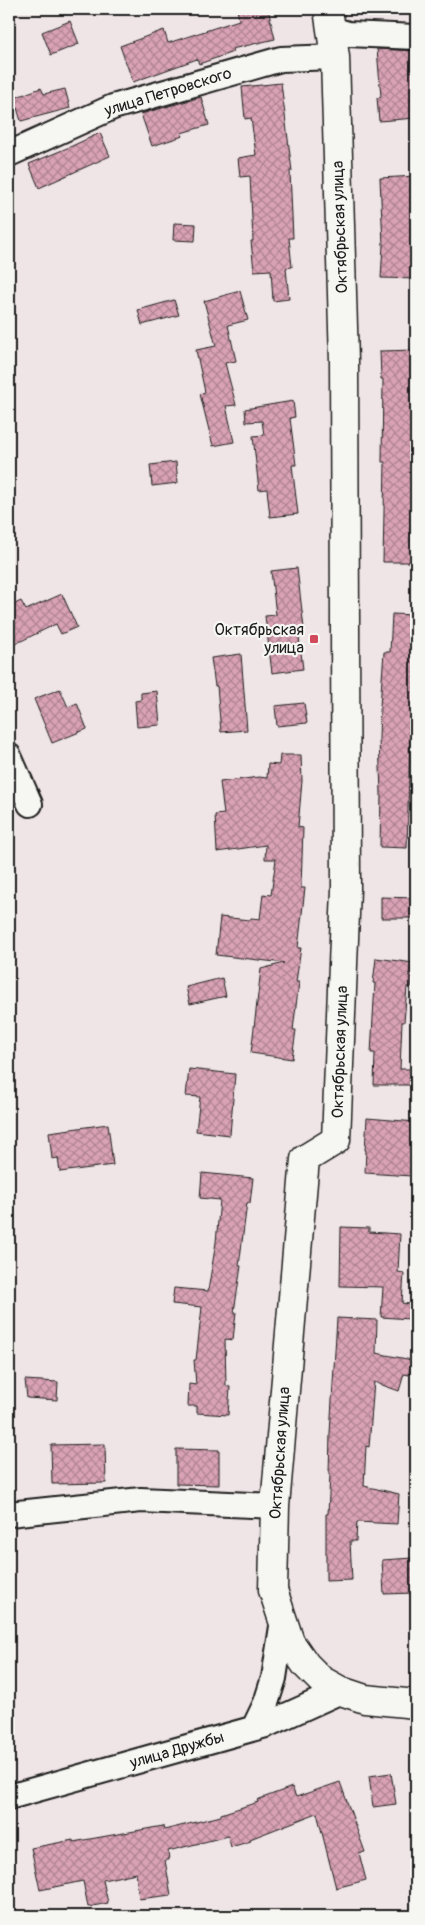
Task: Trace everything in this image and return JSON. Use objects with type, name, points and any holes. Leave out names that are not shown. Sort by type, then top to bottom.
[{"type":"main road","name":"Октябрьская улица","points":[[330,19],[335,57],[344,370],[346,908],[336,1140],[305,1159],[275,1506],[273,1590],[290,1642],[306,1665],[321,1680],[341,1691],[365,1699],[416,1704]]},
{"type":"street","points":[[330,19],[348,34],[416,37]]},
{"type":"street","name":"улица Петровского","points":[[9,154],[112,107],[282,59],[335,57]]},
{"type":"street","points":[[9,756],[30,804]]},
{"type":"street","points":[[9,1514],[141,1500],[275,1506]]},
{"type":"street","points":[[254,1728],[266,1703],[274,1678],[283,1620]]},
{"type":"street","name":"улица Дружбы","points":[[9,1796],[266,1725],[341,1691]]},
{"type":"building","points":[[237,9],[268,9],[275,39],[232,49],[233,52],[199,64],[197,59],[133,82],[120,46],[164,30],[168,43],[239,20]]},
{"type":"building","points":[[70,21],[79,44],[51,55],[42,32]]},
{"type":"building","points":[[377,49],[416,51],[416,118],[379,121],[377,98],[381,97]]},
{"type":"building","points":[[281,83],[292,171],[290,171],[293,238],[289,238],[292,267],[286,268],[289,299],[273,301],[271,270],[254,271],[251,241],[253,241],[250,176],[240,177],[238,158],[256,155],[251,118],[245,119],[242,87]]},
{"type":"building","points":[[41,88],[44,94],[65,89],[70,108],[21,121],[14,98]]},
{"type":"building","points":[[201,97],[209,125],[181,133],[183,136],[152,146],[141,114]]},
{"type":"building","points":[[100,133],[110,156],[39,188],[29,164]]},
{"type":"building","points":[[416,176],[416,279],[381,278],[383,245],[380,178]]},
{"type":"building","points":[[174,223],[196,224],[195,241],[173,240]]},
{"type":"building","points":[[240,291],[248,320],[228,325],[236,361],[225,363],[236,405],[226,406],[234,442],[213,446],[200,394],[205,392],[196,350],[216,346],[204,301]]},
{"type":"building","points":[[174,300],[179,315],[142,325],[138,310]]},
{"type":"building","points":[[416,350],[416,562],[383,562],[385,462],[382,462],[383,379],[381,379],[380,351]]},
{"type":"building","points":[[293,401],[295,417],[290,418],[296,465],[292,465],[298,514],[270,517],[267,489],[259,490],[253,436],[264,435],[262,421],[246,422],[245,409]]},
{"type":"building","points":[[176,462],[178,483],[152,486],[150,465]]},
{"type":"building","points":[[297,568],[305,637],[299,637],[303,669],[272,673],[265,616],[276,615],[271,571]]},
{"type":"building","points":[[62,594],[77,627],[61,634],[56,624],[13,645],[9,635],[9,607],[21,601],[26,610]]},
{"type":"building","points":[[392,614],[416,615],[416,692],[414,692],[410,741],[407,848],[380,847],[380,706],[384,652],[390,652]]},
{"type":"building","points":[[241,654],[247,730],[221,732],[217,686],[215,686],[211,658]]},
{"type":"building","points":[[60,689],[68,707],[77,703],[87,729],[52,743],[34,699]]},
{"type":"building","points":[[157,691],[160,725],[137,727],[135,701],[141,700],[141,693]]},
{"type":"building","points":[[304,703],[307,723],[277,726],[275,706]]},
{"type":"building","points":[[280,755],[301,755],[302,781],[298,827],[303,828],[301,888],[305,888],[298,948],[301,948],[296,982],[299,982],[293,1030],[296,1030],[292,1059],[251,1053],[261,969],[284,963],[216,955],[220,917],[260,919],[263,894],[271,895],[276,859],[265,859],[266,845],[217,852],[215,815],[224,814],[220,782],[259,777],[267,778],[268,764],[279,765]]},
{"type":"building","points":[[381,897],[416,898],[416,918],[381,918]]},
{"type":"building","points":[[376,958],[414,963],[411,987],[407,987],[404,1022],[402,1022],[400,1069],[411,1069],[411,1085],[374,1085],[375,1053],[371,1053],[375,983],[373,983]]},
{"type":"building","points":[[222,978],[226,996],[190,1004],[186,987]]},
{"type":"building","points":[[189,1069],[235,1074],[230,1135],[196,1131],[200,1097],[186,1096]]},
{"type":"building","points":[[367,1118],[416,1122],[416,1148],[414,1148],[412,1176],[365,1173]]},
{"type":"building","points":[[108,1124],[113,1165],[60,1172],[58,1158],[52,1159],[49,1132]]},
{"type":"building","points":[[202,1173],[253,1178],[250,1203],[247,1203],[239,1266],[241,1266],[234,1312],[236,1312],[233,1340],[225,1339],[226,1386],[230,1387],[228,1415],[197,1413],[197,1406],[188,1406],[189,1384],[196,1385],[194,1360],[196,1360],[202,1307],[172,1304],[174,1288],[208,1291],[216,1242],[220,1200],[200,1198]]},
{"type":"building","points":[[341,1227],[369,1228],[369,1232],[400,1234],[398,1272],[404,1273],[402,1303],[410,1304],[410,1319],[381,1317],[383,1287],[340,1286]]},
{"type":"building","points":[[337,1318],[377,1320],[376,1353],[412,1360],[409,1375],[404,1374],[399,1391],[374,1382],[369,1447],[366,1446],[364,1486],[399,1494],[397,1524],[357,1522],[356,1541],[350,1541],[352,1580],[326,1581],[326,1514],[328,1514],[330,1433]]},
{"type":"building","points":[[25,1380],[58,1382],[57,1400],[27,1398]]},
{"type":"building","points":[[105,1444],[106,1483],[52,1484],[51,1445]]},
{"type":"building","points":[[176,1449],[219,1450],[219,1485],[176,1484]]},
{"type":"building","points":[[413,1558],[415,1593],[384,1594],[382,1560]]},
{"type":"building","points":[[391,1773],[396,1804],[373,1807],[369,1776]]},
{"type":"building","points":[[340,1782],[365,1852],[359,1853],[366,1880],[336,1888],[317,1813],[250,1839],[251,1841],[231,1847],[228,1836],[168,1851],[169,1860],[165,1860],[171,1895],[139,1899],[136,1873],[103,1880],[108,1903],[88,1907],[83,1881],[40,1890],[31,1848],[163,1826],[164,1830],[221,1816],[221,1814],[258,1802],[257,1800],[292,1787],[296,1797]]},
{"type":"place","name":"Октябрьская улица","points":[[314,639]]}]
